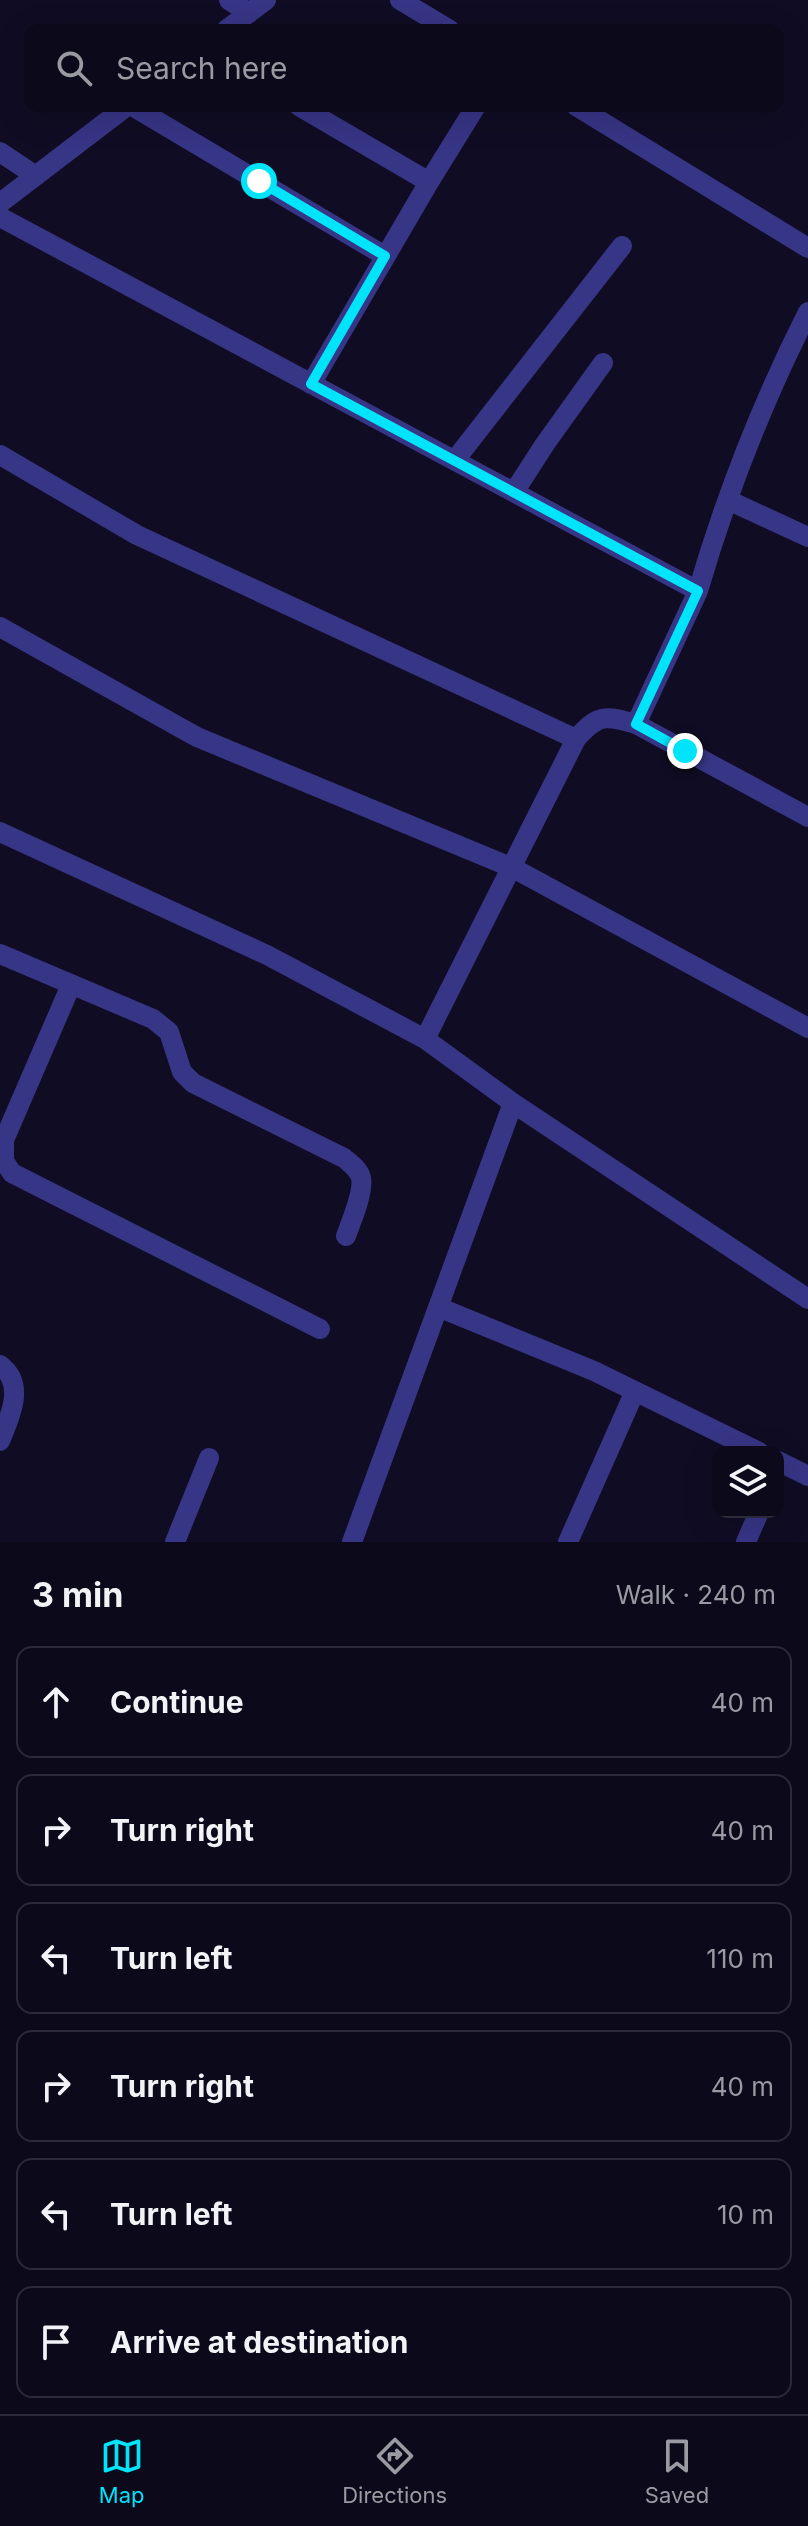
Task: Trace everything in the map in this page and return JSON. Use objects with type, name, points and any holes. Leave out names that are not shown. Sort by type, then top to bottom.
[{"type":"street","points":[[229,0],[257,6]]},
{"type":"street","points":[[400,0],[440,24]]},
{"type":"street","points":[[234,24],[257,6]]},
{"type":"street","points":[[0,203],[121,112]]},
{"type":"street","points":[[139,112],[385,256]]},
{"type":"street","points":[[309,112],[429,182]]},
{"type":"street","points":[[311,384],[472,112]]},
{"type":"street","points":[[586,112],[808,248]]},
{"type":"street","points":[[0,152],[36,176]]},
{"type":"street","points":[[0,217],[698,591]]},
{"type":"street","points":[[455,460],[622,246]]},
{"type":"street","points":[[636,724],[698,591],[728,500],[782,364],[808,312]]},
{"type":"street","points":[[514,492],[603,363]]},
{"type":"street","points":[[0,455],[137,535],[576,739]]},
{"type":"street","points":[[728,500],[808,537]]},
{"type":"street","points":[[0,627],[197,737],[513,868],[808,1028]]},
{"type":"street","points":[[425,1039],[576,739],[590,724],[610,716],[636,724],[808,817]]},
{"type":"street","points":[[0,832],[267,955],[425,1039],[513,1103],[808,1299]]},
{"type":"street","points":[[0,954],[153,1019],[169,1032],[182,1072],[193,1083],[344,1158],[361,1178],[361,1189],[346,1236]]},
{"type":"street","points":[[71,985],[4,1140],[4,1161],[12,1173],[320,1329]]},
{"type":"street","points":[[352,1542],[513,1103]]},
{"type":"street","points":[[438,1307],[594,1371],[747,1446]]},
{"type":"street","points":[[0,1365],[7,1370],[15,1392],[13,1409],[0,1441]]},
{"type":"street","points":[[568,1542],[635,1391]]},
{"type":"street","points":[[175,1542],[209,1458]]},
{"type":"street","points":[[784,1467],[808,1476]]},
{"type":"street","points":[[746,1542],[756,1518]]},
{"type":"route","points":[[259,181],[385,256],[311,384],[698,591],[636,724],[685,751]]}]
